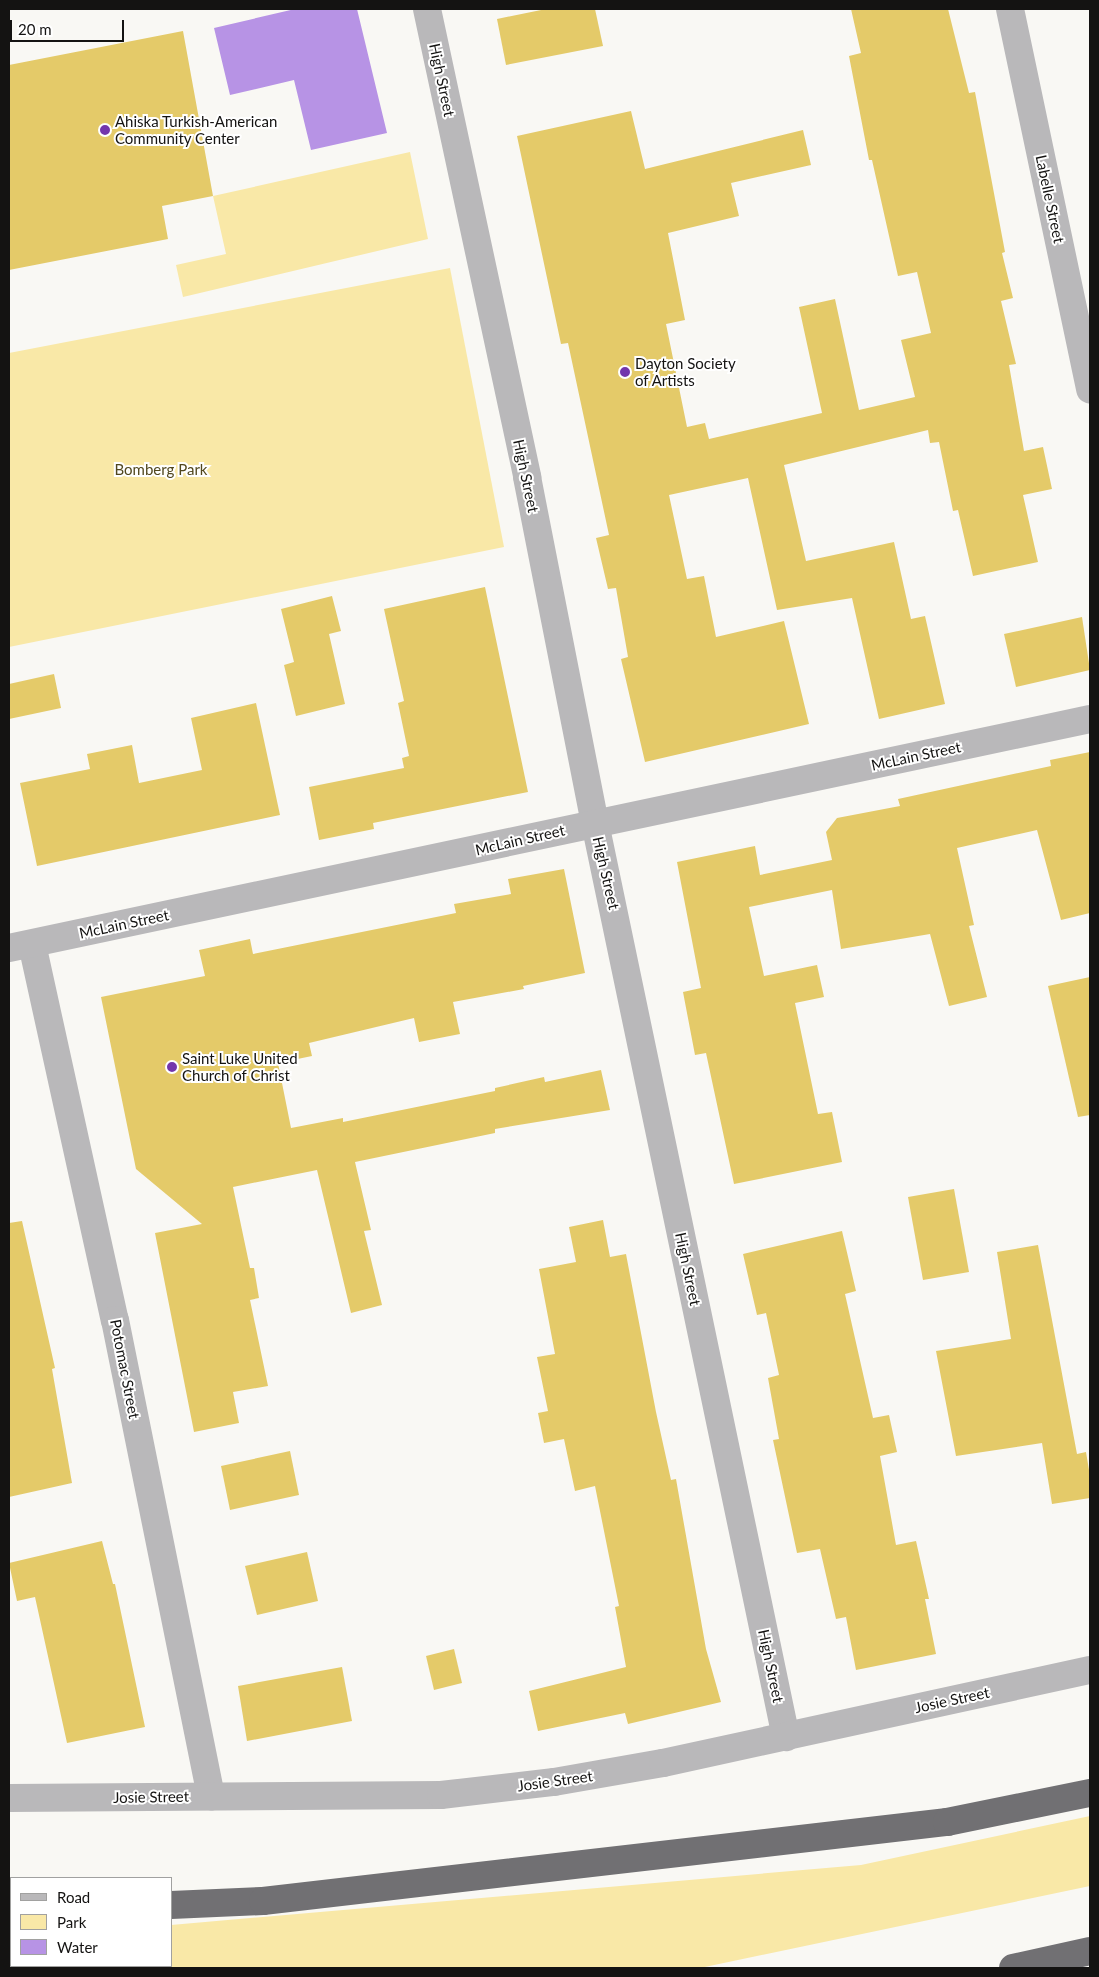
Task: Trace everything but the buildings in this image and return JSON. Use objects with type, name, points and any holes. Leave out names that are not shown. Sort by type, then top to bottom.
[{"type":"highway","points":[[172,1906],[263,1901],[947,1822],[1090,1793]]},
{"type":"highway","points":[[1013,1968],[1090,1951]]},
{"type":"street","name":"High Street","points":[[427,9],[525,467],[595,823],[786,1737]]},
{"type":"street","name":"Labelle Street","points":[[1010,9],[1090,390]]},
{"type":"street","name":"McLain Street","points":[[20,946],[1090,719]]},
{"type":"street","name":"Potomac Street","points":[[20,946],[115,1320],[211,1796]]},
{"type":"street","name":"Josie Street","points":[[9,1798],[441,1795],[554,1782],[786,1737],[1090,1670]]},
{"type":"green space","points":[[410,152],[428,239],[183,297],[176,265],[226,254],[213,196]]},
{"type":"green space","name":"Bomberg Park","points":[[450,268],[504,547],[9,647],[9,353]]},
{"type":"green space","points":[[1090,1816],[1090,1886],[700,1968],[9,1968],[9,1940],[10,1967],[172,1967],[172,1925],[861,1865]]},
{"type":"water","points":[[295,9],[357,9],[387,133],[311,150],[294,80],[230,95],[214,28]]},
{"type":"place","name":"Ahiska Turkish-American Community Center","points":[[105,130]]},
{"type":"place","name":"Dayton Society of Artists","points":[[625,372]]},
{"type":"place","name":"Saint Luke United Church of Christ","points":[[172,1067]]}]
